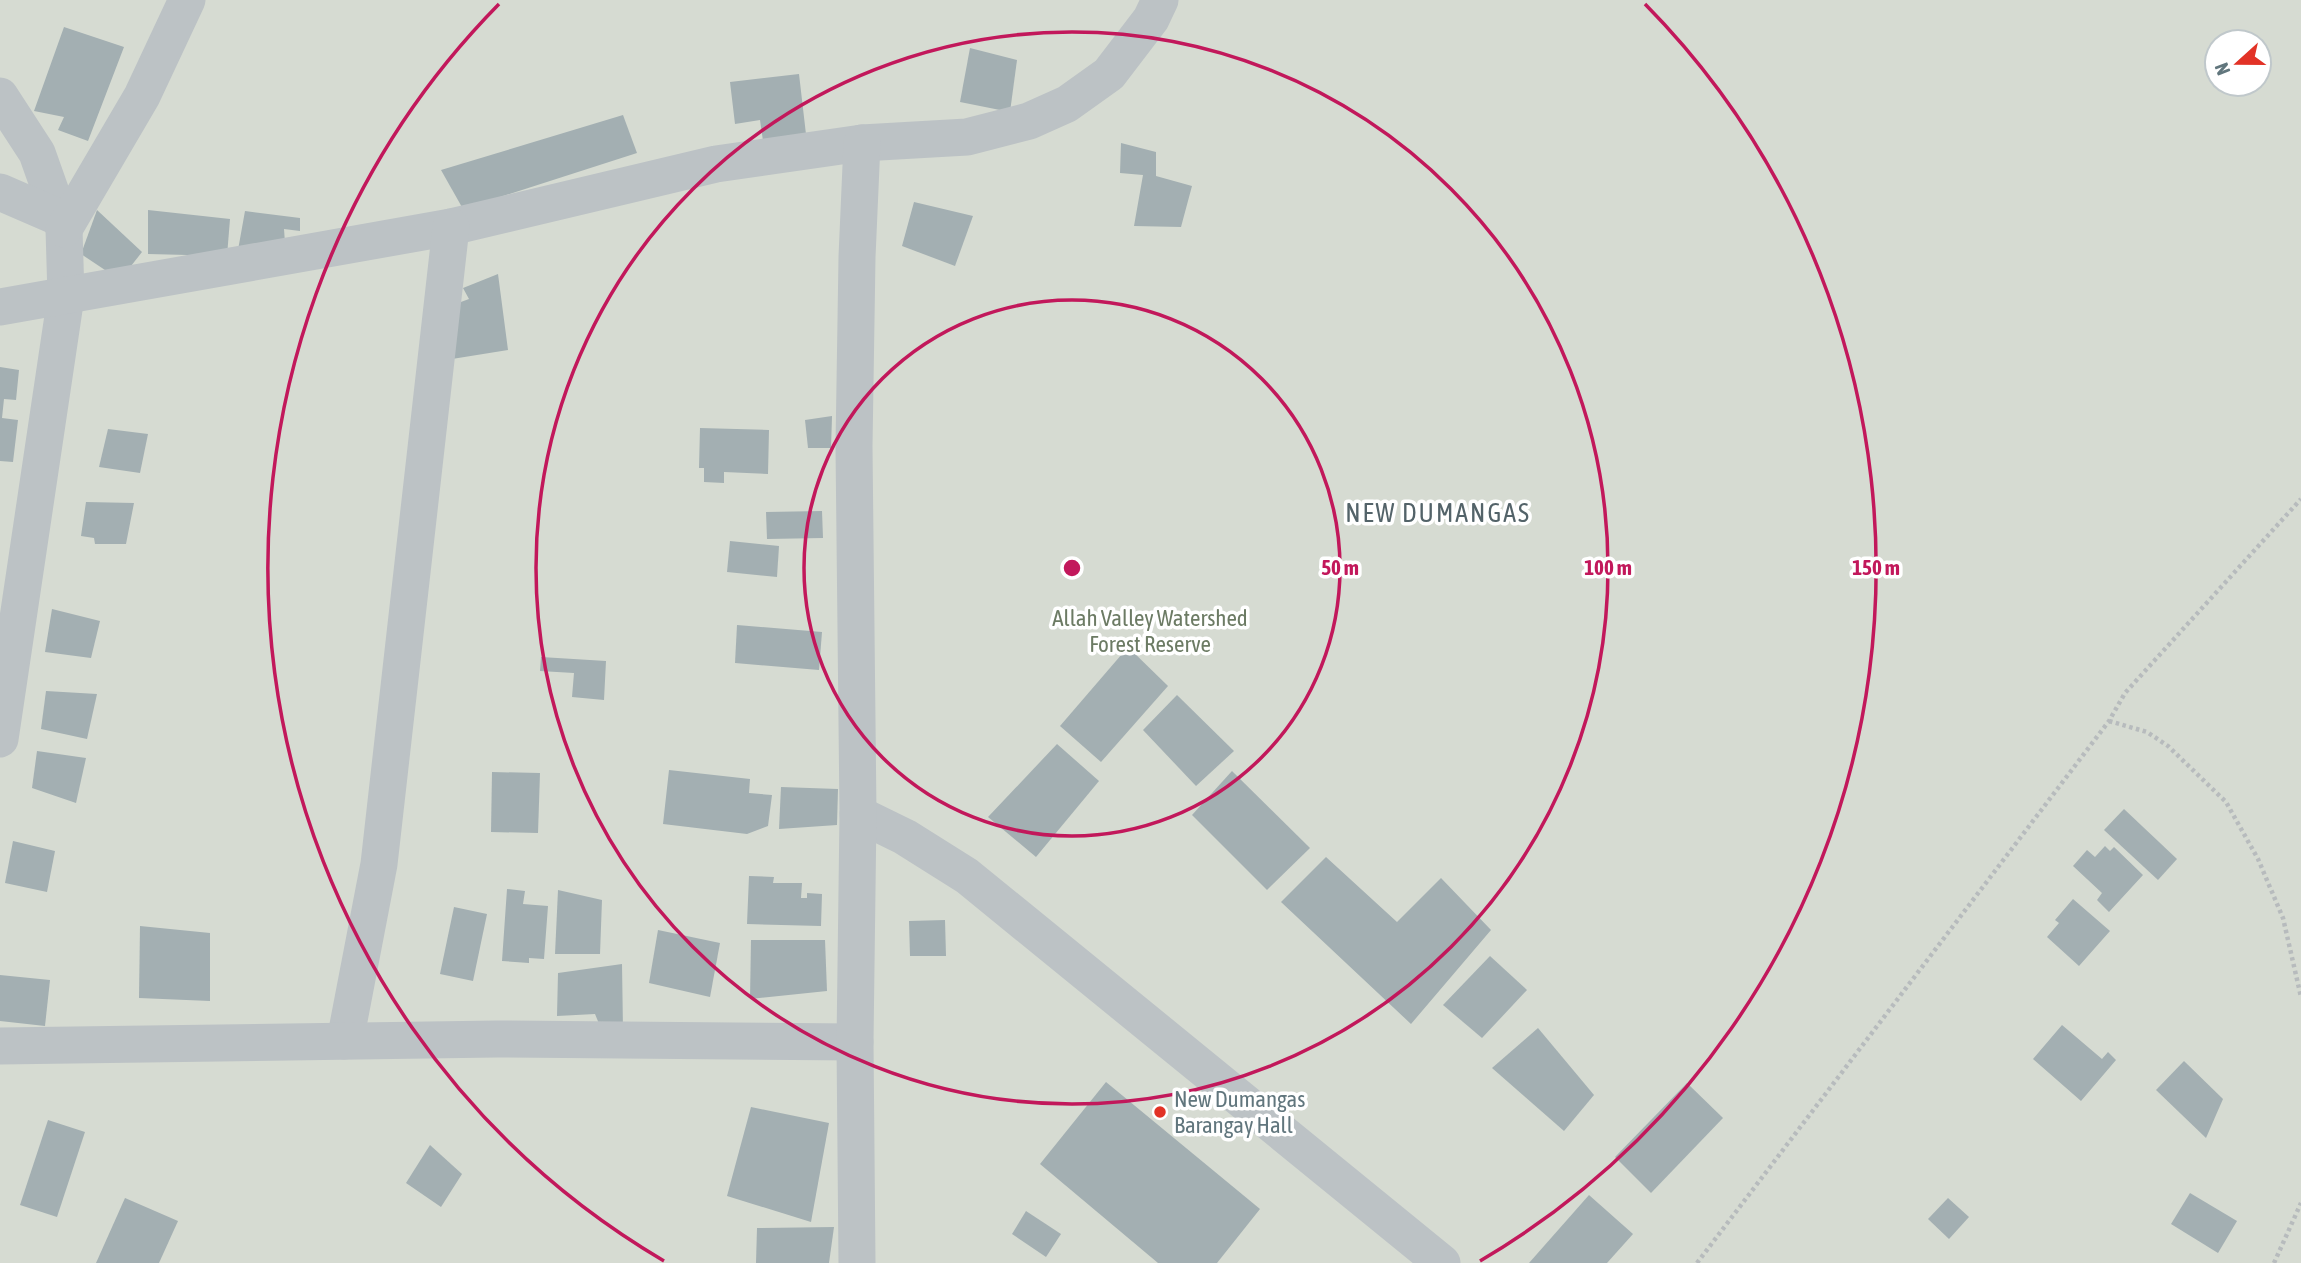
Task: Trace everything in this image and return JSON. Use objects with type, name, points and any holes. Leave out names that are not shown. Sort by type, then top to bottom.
[{"type":"street","points":[[62,223],[142,96],[187,0]]},
{"type":"street","points":[[0,307],[451,227],[716,164],[862,143],[967,136],[1029,121],[1067,104],[1109,74],[1151,19],[1160,0]]},
{"type":"street","points":[[0,96],[37,153],[62,223],[66,296],[0,739]]},
{"type":"street","points":[[857,1263],[855,446],[862,143]]},
{"type":"street","points":[[0,192],[62,223]]},
{"type":"street","points":[[345,1041],[379,864],[451,227]]},
{"type":"street","points":[[858,814],[905,837],[967,876],[1442,1263]]},
{"type":"street","points":[[0,1046],[511,1039],[855,1042]]},
{"type":"path","points":[[1697,1263],[2109,721],[2125,693],[2301,499]]},
{"type":"path","points":[[2109,721],[2147,732],[2168,746],[2226,802],[2258,859],[2283,918],[2301,997]]},
{"type":"path","points":[[2274,1263],[2301,1203]]},
{"type":"green space","name":"Allah Valley Watershed Forest Reserve","points":[[0,0],[2301,0],[2301,1263],[0,1263]]},
{"type":"building","points":[[64,27],[124,47],[88,141],[58,130],[64,117],[34,111]]},
{"type":"building","points":[[970,48],[1017,60],[1010,112],[960,102]]},
{"type":"building","points":[[799,74],[807,143],[764,148],[760,120],[735,124],[730,82]]},
{"type":"building","points":[[623,115],[637,153],[463,209],[441,170]]},
{"type":"building","points":[[1121,143],[1156,152],[1156,176],[1192,186],[1181,227],[1134,226],[1143,175],[1120,173]]},
{"type":"building","points":[[914,202],[973,216],[955,266],[902,246]]},
{"type":"building","points":[[97,210],[142,252],[120,280],[81,254]]},
{"type":"building","points":[[148,210],[230,219],[227,256],[148,254]]},
{"type":"building","points":[[245,211],[300,218],[300,231],[284,229],[285,243],[238,250]]},
{"type":"building","points":[[498,274],[508,350],[452,359],[442,309],[469,299],[463,288]]},
{"type":"building","points":[[0,367],[19,370],[16,400],[4,399],[2,418],[18,420],[13,462],[0,461]]},
{"type":"building","points":[[832,416],[831,448],[808,448],[805,420]]},
{"type":"building","points":[[700,428],[769,430],[768,474],[724,472],[724,483],[704,482],[704,468],[699,468]]},
{"type":"building","points":[[108,429],[148,434],[140,473],[99,467]]},
{"type":"building","points":[[86,502],[134,503],[126,544],[95,544],[94,538],[81,536]]},
{"type":"building","points":[[822,511],[823,538],[767,539],[766,512]]},
{"type":"building","points":[[730,541],[779,546],[777,577],[727,572]]},
{"type":"building","points":[[52,609],[100,621],[91,658],[45,652]]},
{"type":"building","points":[[737,625],[822,632],[819,670],[735,663]]},
{"type":"building","points":[[1128,647],[1168,686],[1101,762],[1060,726]]},
{"type":"building","points":[[541,657],[606,661],[604,700],[572,697],[574,673],[540,671]]},
{"type":"building","points":[[46,691],[97,694],[87,739],[41,729]]},
{"type":"building","points":[[1177,695],[1234,751],[1196,786],[1143,730]]},
{"type":"building","points":[[1057,744],[1099,781],[1036,857],[988,817]]},
{"type":"building","points":[[37,751],[86,758],[76,803],[32,788]]},
{"type":"building","points":[[669,770],[750,779],[749,793],[772,795],[768,826],[747,834],[663,824]]},
{"type":"building","points":[[1232,771],[1310,848],[1267,890],[1192,815]]},
{"type":"building","points":[[492,772],[540,773],[538,833],[491,832]]},
{"type":"building","points":[[781,787],[838,789],[837,825],[779,829]]},
{"type":"building","points":[[2124,809],[2177,859],[2158,880],[2104,830]]},
{"type":"building","points":[[13,841],[55,851],[47,892],[5,883]]},
{"type":"building","points":[[2105,846],[2110,851],[2114,847],[2143,875],[2109,912],[2097,900],[2102,893],[2073,866],[2087,850],[2095,857]]},
{"type":"building","points":[[1326,857],[1397,922],[1441,878],[1491,930],[1411,1024],[1281,902]]},
{"type":"building","points":[[749,876],[774,877],[773,883],[802,883],[801,898],[807,898],[807,893],[822,894],[821,926],[747,924]]},
{"type":"building","points":[[507,889],[525,891],[523,904],[548,906],[544,959],[529,958],[529,963],[502,961]]},
{"type":"building","points":[[558,890],[602,900],[600,954],[555,954]]},
{"type":"building","points":[[2073,899],[2110,931],[2079,966],[2047,937],[2059,923],[2055,920]]},
{"type":"building","points":[[454,907],[487,914],[473,981],[440,974]]},
{"type":"building","points":[[945,920],[946,956],[910,956],[909,921]]},
{"type":"building","points":[[140,926],[210,933],[210,1001],[139,998]]},
{"type":"building","points":[[658,930],[720,943],[710,997],[649,983]]},
{"type":"building","points":[[751,940],[825,940],[827,991],[750,999]]},
{"type":"building","points":[[1490,956],[1527,990],[1482,1038],[1443,1005]]},
{"type":"building","points":[[622,964],[623,1030],[602,1031],[595,1014],[557,1016],[558,973]]},
{"type":"building","points":[[0,975],[50,980],[45,1026],[0,1021]]},
{"type":"building","points":[[2062,1025],[2102,1059],[2108,1052],[2116,1060],[2081,1101],[2033,1059]]},
{"type":"building","points":[[1538,1028],[1594,1095],[1564,1131],[1492,1068]]},
{"type":"building","points":[[2184,1061],[2223,1099],[2206,1138],[2156,1090]]},
{"type":"building","points":[[1106,1082],[1260,1209],[1217,1263],[1158,1263],[1040,1164]]},
{"type":"building","points":[[1687,1083],[1723,1118],[1651,1193],[1615,1157]]},
{"type":"building","points":[[751,1107],[829,1123],[811,1222],[727,1196]]},
{"type":"building","points":[[48,1120],[85,1132],[57,1217],[20,1205]]},
{"type":"building","points":[[430,1145],[462,1174],[441,1207],[406,1183]]},
{"type":"building","points":[[2190,1193],[2237,1221],[2218,1253],[2171,1224]]},
{"type":"building","points":[[1589,1195],[1633,1234],[1607,1263],[1529,1263]]},
{"type":"building","points":[[125,1198],[178,1221],[159,1263],[96,1263]]},
{"type":"building","points":[[1948,1198],[1969,1217],[1949,1239],[1928,1219]]},
{"type":"building","points":[[1026,1211],[1061,1234],[1046,1257],[1012,1234]]},
{"type":"building","points":[[834,1227],[829,1263],[756,1263],[757,1228]]},
{"type":"place","name":"New Dumangas Barangay Hall","points":[[1160,1112]]},
{"type":"district","name":"NEW DUMANGAS","points":[[1438,513]]}]
